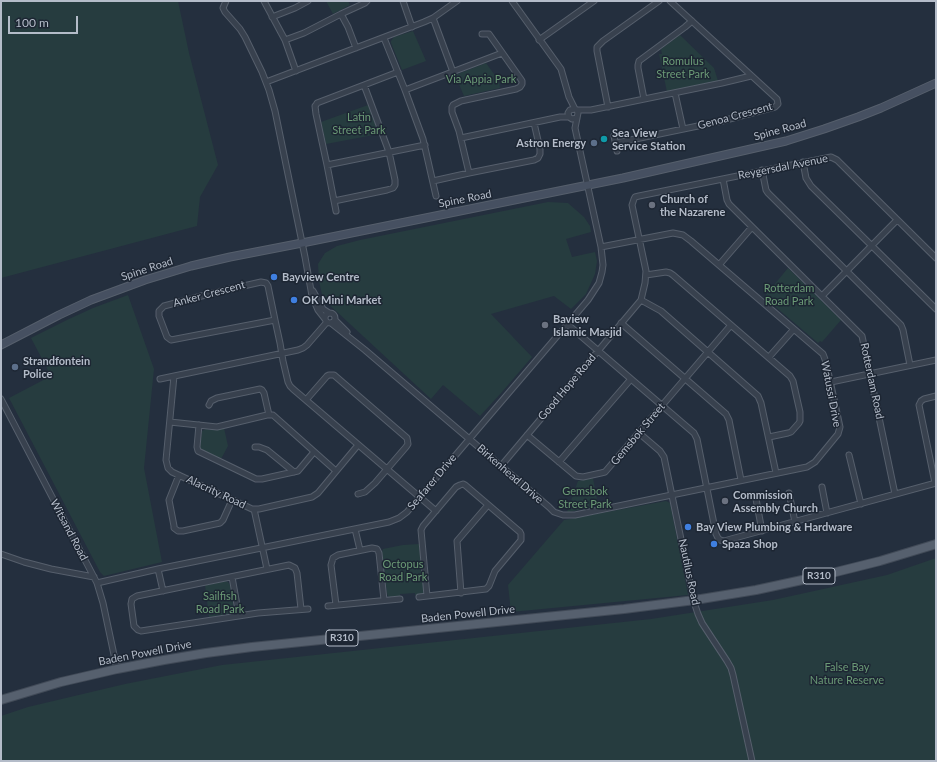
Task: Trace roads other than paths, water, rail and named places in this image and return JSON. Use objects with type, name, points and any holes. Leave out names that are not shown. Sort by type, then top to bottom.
[{"type":"main road","name":"Spine Road","points":[[1,345],[75,307],[115,291],[145,280],[209,262],[587,186],[786,141],[863,115],[936,83]]},
{"type":"main road","name":"Baden Powell Drive","points":[[1,700],[61,682],[117,669],[232,649],[591,612],[687,601],[756,590],[880,561],[936,544]]},
{"type":"street","name":"Birkenhead Drive","points":[[226,1],[223,8],[224,12],[240,29],[245,37],[269,90],[275,111],[312,296],[315,304],[330,321],[554,512],[563,515],[573,515],[707,487]]},
{"type":"street","points":[[264,1],[285,40],[296,71]]},
{"type":"street","points":[[272,17],[308,1]]},
{"type":"street","points":[[285,40],[304,33],[367,1]]},
{"type":"street","points":[[403,1],[412,27]]},
{"type":"street","points":[[266,82],[412,27],[433,18],[457,1]]},
{"type":"street","points":[[512,1],[561,70],[569,97],[577,113],[575,128]]},
{"type":"street","points":[[540,40],[594,1]]},
{"type":"street","points":[[608,107],[597,47],[603,41],[659,1]]},
{"type":"street","name":"Genoa Crescent","points":[[616,143],[722,121],[775,108],[778,104],[777,99],[670,1]]},
{"type":"street","points":[[342,14],[356,48]]},
{"type":"street","points":[[433,18],[453,72]]},
{"type":"street","points":[[644,99],[638,68],[639,60],[692,21]]},
{"type":"street","points":[[468,173],[461,138],[452,112],[453,105],[467,99],[516,89],[521,86],[522,81],[489,34],[482,34]]},
{"type":"street","points":[[384,38],[405,90],[424,145],[436,196]]},
{"type":"street","points":[[405,90],[502,53]]},
{"type":"street","points":[[336,211],[316,114],[316,105],[398,72]]},
{"type":"street","points":[[569,115],[571,109],[577,113],[751,76]]},
{"type":"street","points":[[334,201],[387,190],[393,188],[395,185],[396,180],[389,152],[364,85]]},
{"type":"street","points":[[675,93],[683,129]]},
{"type":"street","points":[[569,97],[569,115],[575,128]]},
{"type":"street","points":[[569,115],[574,119],[577,113]]},
{"type":"street","points":[[461,138],[569,115]]},
{"type":"street","points":[[433,181],[538,158],[540,149],[534,122]]},
{"type":"street","name":"Seafarer Drive","points":[[97,583],[389,522],[400,518],[407,512],[590,297],[599,283],[603,265],[601,247],[575,128]]},
{"type":"street","points":[[614,136],[617,151]]},
{"type":"street","points":[[326,164],[424,145]]},
{"type":"street","name":"Reygersdal Avenue","points":[[640,240],[632,205],[635,197],[831,157],[834,158],[936,258]]},
{"type":"street","points":[[803,162],[806,178],[811,186],[936,309]]},
{"type":"street","points":[[762,170],[768,193],[901,325],[910,365]]},
{"type":"street","name":"Rotterdam Road","points":[[723,179],[729,204],[862,336],[895,494]]},
{"type":"street","points":[[822,296],[897,220]]},
{"type":"street","points":[[719,265],[752,227]]},
{"type":"street","name":"Watussi Drive","points":[[601,247],[673,233],[681,234],[823,354],[831,382],[840,427],[838,434],[807,467],[707,487]]},
{"type":"street","name":"Good Hope Road","points":[[501,466],[641,300],[646,275],[640,240]]},
{"type":"street","points":[[646,275],[663,272],[670,273],[792,378],[800,418],[799,424],[791,432],[769,437]]},
{"type":"street","name":"Anker Crescent","points":[[261,282],[266,283],[268,286],[275,320],[171,340],[167,337],[159,316],[159,311],[162,307],[170,304],[261,282]]},
{"type":"street","name":"Birkenhead Drive","points":[[311,286],[323,309],[335,316],[330,321]]},
{"type":"street","points":[[641,300],[661,311],[758,396],[762,403],[776,473]]},
{"type":"street","points":[[160,379],[298,350],[303,348],[330,321],[325,316],[329,313]]},
{"type":"street","points":[[275,320],[290,386],[386,470],[436,511]]},
{"type":"street","points":[[621,323],[728,416],[741,480]]},
{"type":"street","points":[[567,324],[692,431],[695,436],[707,487],[716,534],[720,540],[728,540],[762,531],[935,483],[919,405],[924,398],[936,396]]},
{"type":"street","name":"Gemsbok Street","points":[[527,435],[573,474],[579,477],[601,473],[608,469],[731,325]]},
{"type":"street","points":[[769,357],[794,329]]},
{"type":"street","points":[[831,382],[936,360]]},
{"type":"street","points":[[306,400],[327,376],[334,375],[406,437],[408,441],[406,447],[370,488],[365,492],[358,494]]},
{"type":"street","name":"Alacrity Road","points":[[174,376],[166,463],[168,468],[179,475],[254,510],[312,497],[318,493],[358,445]]},
{"type":"street","points":[[559,462],[631,379]]},
{"type":"street","points":[[209,405],[211,401],[216,398],[260,389],[264,393],[269,415]]},
{"type":"street","name":"Witsand Road","points":[[1,399],[97,583],[106,615],[117,669]]},
{"type":"street","points":[[170,422],[217,426],[273,415],[336,471]]},
{"type":"street","points":[[199,425],[198,451],[256,479],[294,472],[300,468],[314,452]]},
{"type":"street","name":"Nautilus Road","points":[[639,432],[662,454],[696,609],[702,623],[727,661],[733,676],[752,761]]},
{"type":"street","points":[[255,447],[268,450],[294,472]]},
{"type":"street","points":[[849,455],[861,504]]},
{"type":"street","points":[[179,475],[169,500],[174,528],[178,531],[220,523],[223,520],[232,500]]},
{"type":"street","points":[[419,597],[484,590],[488,588],[495,571],[521,540],[520,532],[465,485],[461,484],[456,488],[421,530],[427,596]]},
{"type":"street","points":[[822,487],[827,513]]},
{"type":"street","points":[[789,493],[795,522]]},
{"type":"street","points":[[756,499],[762,531]]},
{"type":"street","points":[[462,592],[457,541],[488,505]]},
{"type":"street","points":[[254,510],[268,569]]},
{"type":"street","points":[[355,529],[360,550]]},
{"type":"street","points":[[336,605],[331,562],[335,556],[372,548],[375,548],[378,551],[384,600]]},
{"type":"street","points":[[1,554],[52,569],[94,577]]},
{"type":"street","points":[[301,609],[297,573],[290,565],[137,596],[132,599],[131,606],[134,626],[138,630],[144,631],[258,613],[308,609]]},
{"type":"street","points":[[158,570],[163,591]]},
{"type":"street","points":[[232,576],[239,616]]},
{"type":"street","points":[[328,606],[400,599]]},
{"type":"place","name":"Sea View Service Station","points":[[604,139]]},
{"type":"place","name":"Astron Energy","points":[[594,143]]},
{"type":"place","name":"Church of the Nazarene","points":[[652,205]]},
{"type":"place","name":"Bayview Centre","points":[[274,277]]},
{"type":"place","name":"OK Mini Market","points":[[294,300]]},
{"type":"place","name":"Baview Islamic Masjid","points":[[545,325]]},
{"type":"place","name":"Strandfontein Police","points":[[15,367]]},
{"type":"place","name":"Commission Assembly Church","points":[[725,501]]},
{"type":"place","name":"Bay View Plumbing & Hardware","points":[[688,527]]},
{"type":"place","name":"Spaza Shop","points":[[714,544]]},
{"type":"park label","name":"Romulus Street Park","points":[[683,67]]},
{"type":"park label","name":"Via Appia Park","points":[[481,79]]},
{"type":"park label","name":"Latin Street Park","points":[[359,123]]},
{"type":"park label","name":"Rotterdam Road Park","points":[[789,294]]},
{"type":"park label","name":"Gemsbok Street Park","points":[[585,497]]},
{"type":"park label","name":"Octopus Road Park","points":[[403,570]]},
{"type":"park label","name":"Sailfish Road Park","points":[[220,602]]},
{"type":"park label","name":"False Bay Nature Reserve","points":[[847,673]]}]
